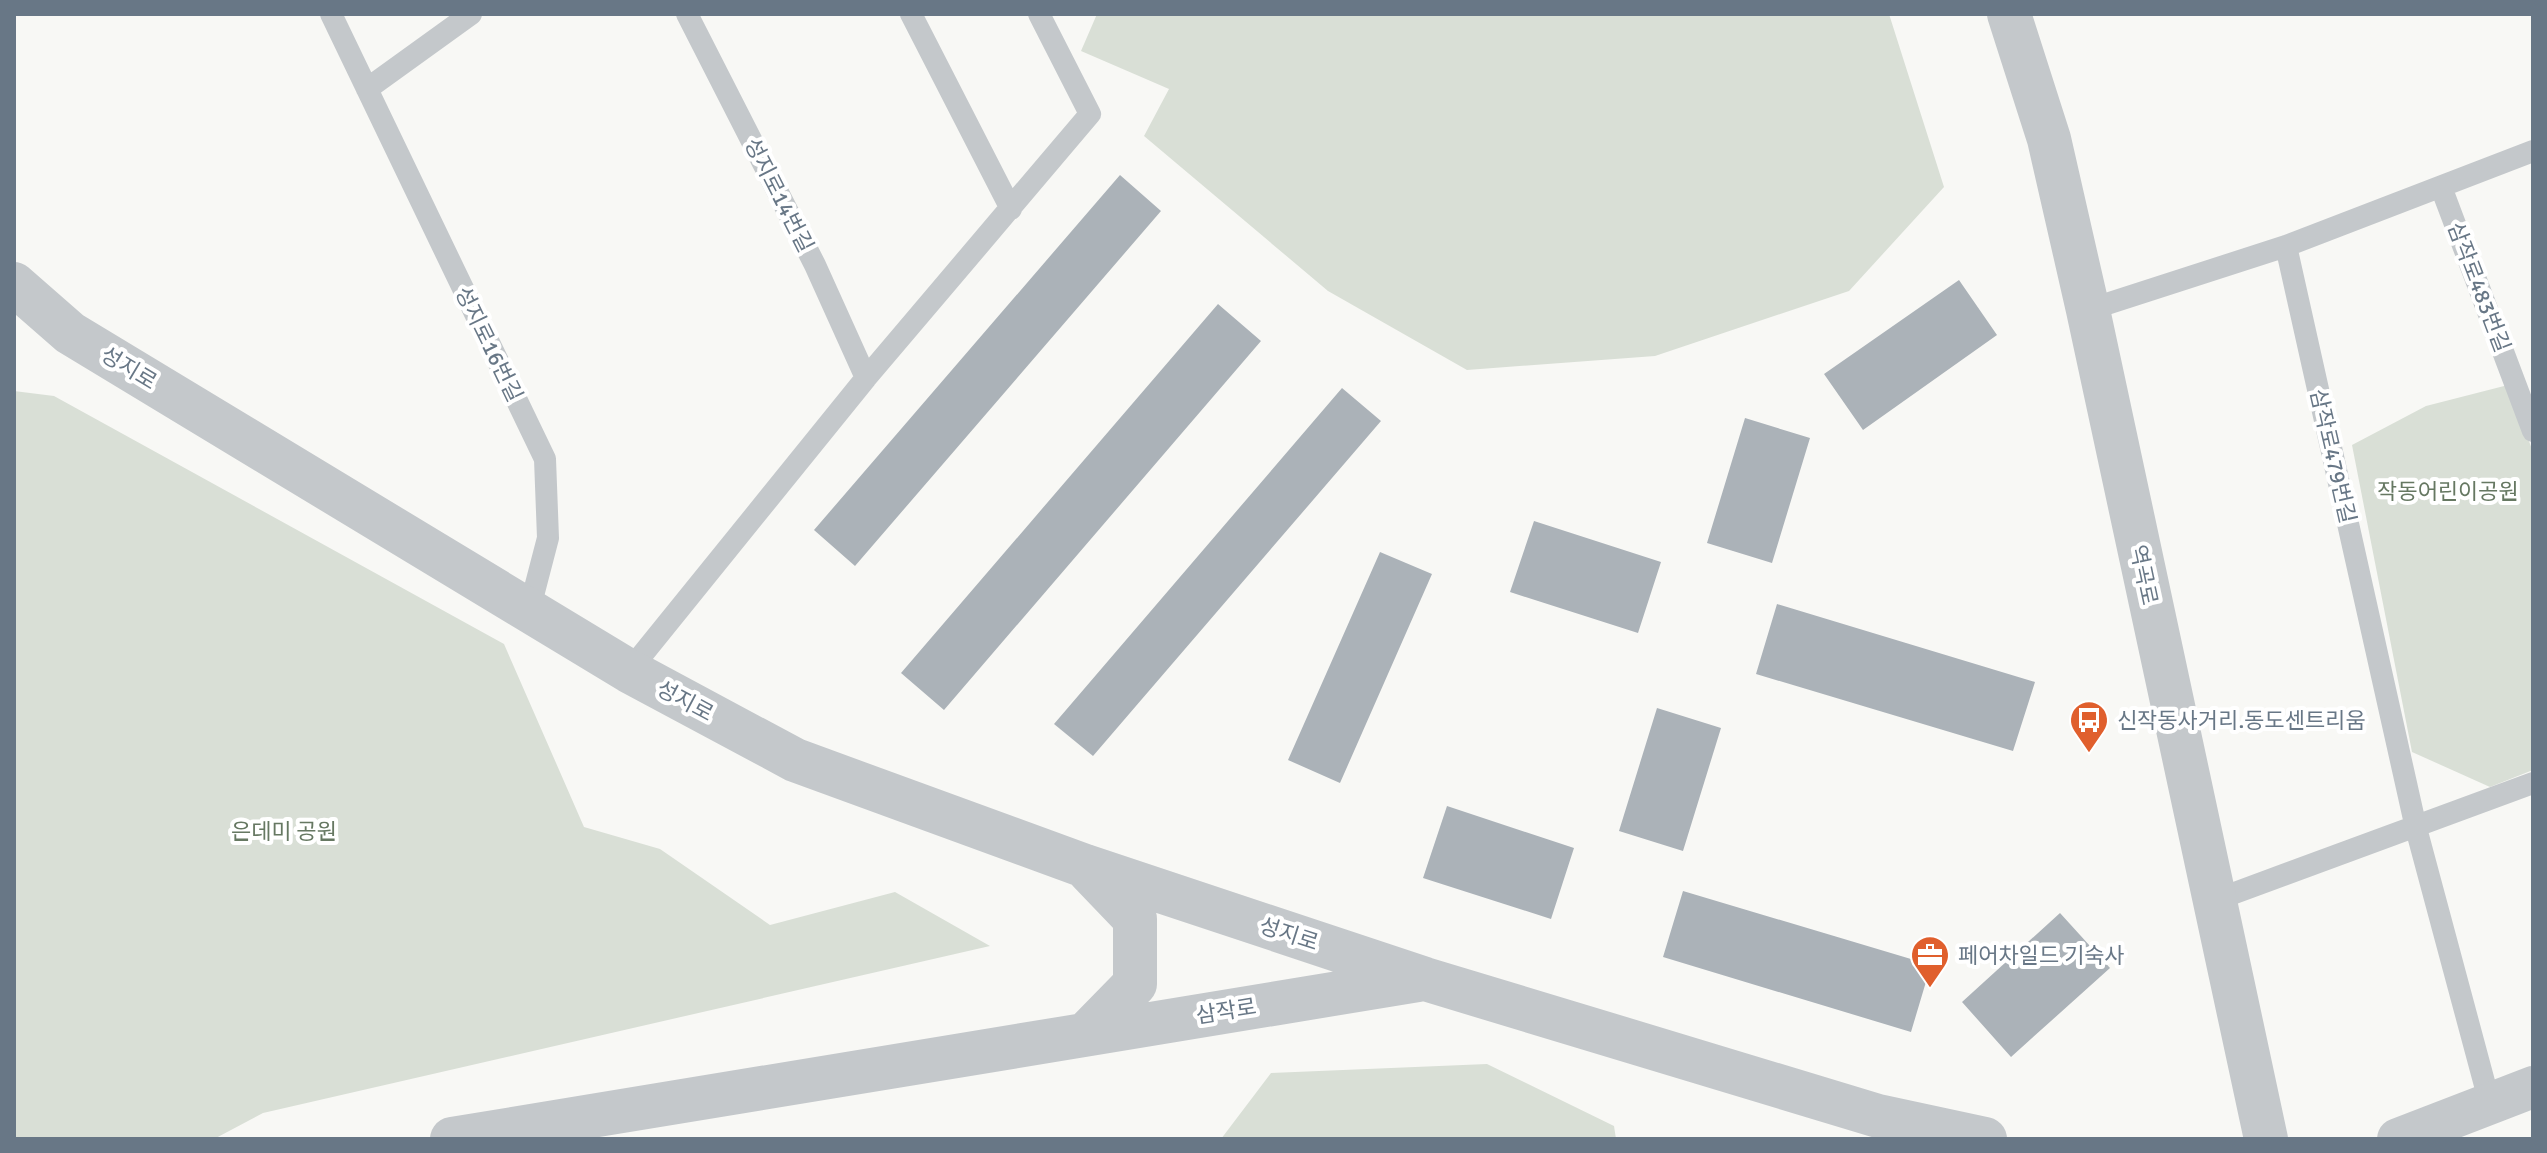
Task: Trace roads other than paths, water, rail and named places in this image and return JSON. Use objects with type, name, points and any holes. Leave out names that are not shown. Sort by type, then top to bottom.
[{"type":"street","name":"역곡로","points":[[2009,14],[2049,139],[2266,1139]]},
{"type":"street","name":"성지로","points":[[14,284],[70,333],[629,671],[795,760],[1085,866],[1425,979]]},
{"type":"street","points":[[1085,866],[1135,919],[1135,984],[1086,1034]]},
{"type":"street","name":"삼작로","points":[[452,1139],[1425,979],[1878,1116],[1985,1139]]},
{"type":"street","points":[[2398,1139],[2533,1087]]},
{"type":"lane","name":"성지로16번길","points":[[331,14],[545,459],[548,538],[529,611]]},
{"type":"lane","points":[[367,89],[471,14]]},
{"type":"lane","name":"성지로14번길","points":[[687,14],[815,265],[866,378]]},
{"type":"lane","points":[[911,14],[1011,209]]},
{"type":"lane","points":[[629,671],[866,378],[1090,114],[1039,14]]},
{"type":"lane","points":[[2088,310],[2286,246],[2533,151]]},
{"type":"lane","name":"삼작로483번길","points":[[2441,187],[2533,431]]},
{"type":"lane","name":"삼작로479번길","points":[[2286,246],[2416,828],[2490,1104]]},
{"type":"lane","points":[[2213,901],[2533,783]]},
{"type":"place","name":"신작동사거리.동도센트리움","points":[[2089,754]]},
{"type":"place","name":"페어차일드 기숙사","points":[[1930,989]]},
{"type":"park label","name":"작동어린이공원","points":[[2448,491]]},
{"type":"park label","name":"은데미 공원","points":[[284,831]]}]
